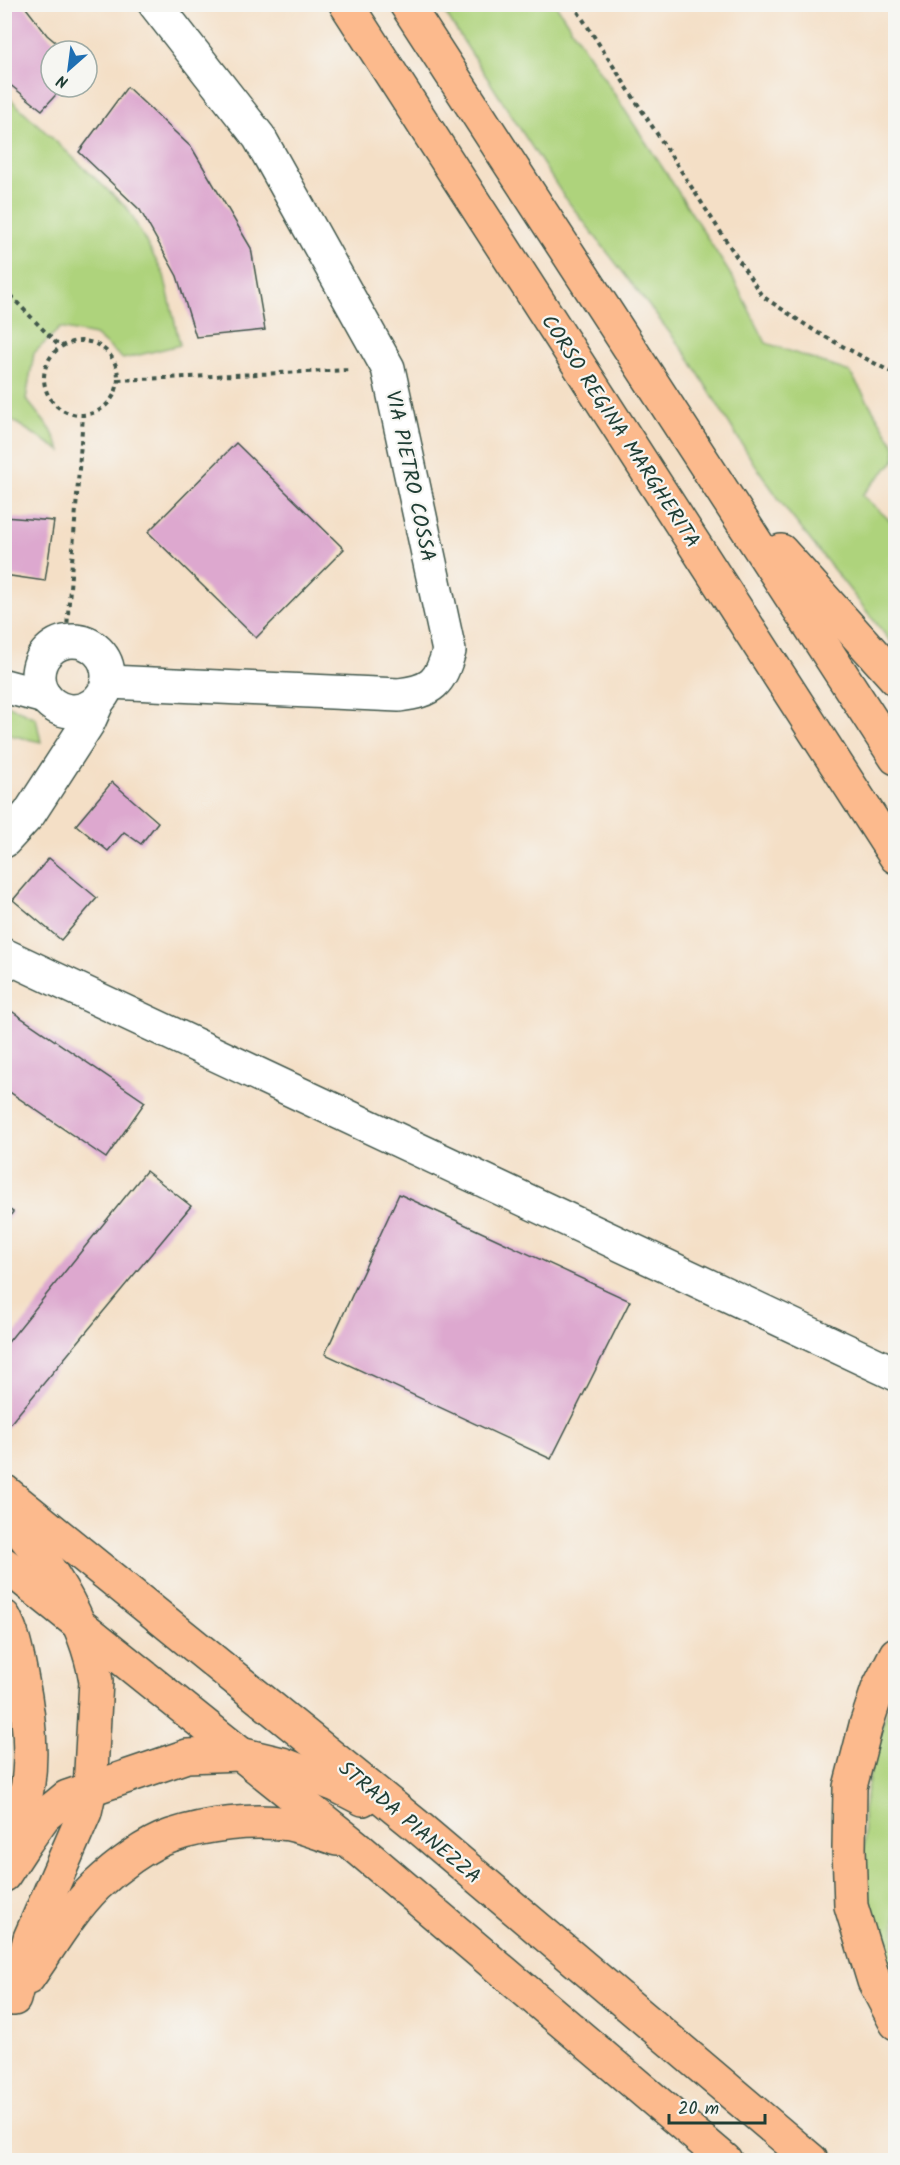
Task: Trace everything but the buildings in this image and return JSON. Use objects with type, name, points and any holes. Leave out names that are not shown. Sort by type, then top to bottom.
[{"type":"main road","name":"CORSO REGINA MARGHERITA","points":[[346,4],[896,857]]},
{"type":"main road","points":[[406,4],[896,758]]},
{"type":"main road","points":[[711,473],[896,679]]},
{"type":"main road","name":"STRADA PIANEZZA","points":[[4,1491],[416,1826],[811,2160]]},
{"type":"main road","points":[[4,1511],[24,1533],[56,1581],[80,1624],[96,1681],[90,1789],[85,1812],[30,1938],[9,2009]]},
{"type":"main road","points":[[4,1564],[353,1844],[726,2160]]},
{"type":"main road","points":[[4,1617],[12,1632],[25,1697],[29,1732],[26,1794],[5,1873]]},
{"type":"main road","points":[[896,1654],[878,1689],[850,1787],[849,1848],[851,1906],[874,1981],[896,2023]]},
{"type":"main road","points":[[5,1873],[44,1816],[68,1797],[187,1756],[240,1754],[282,1764],[336,1785],[416,1826]]},
{"type":"main road","points":[[9,2009],[66,1921],[96,1886],[133,1856],[170,1836],[211,1826],[254,1823],[289,1824],[353,1844]]},
{"type":"street","name":"VIA PIETRO COSSA","points":[[4,686],[78,711],[103,692],[399,695],[420,692],[434,684],[444,666],[448,651],[388,368],[259,137],[155,4]]},
{"type":"street","points":[[4,841],[29,814],[88,723],[103,692],[108,667],[99,651],[84,642],[66,641],[54,645],[40,663],[38,674],[40,688],[52,703],[62,726],[56,770]]},
{"type":"street","points":[[4,663],[40,663]]},
{"type":"street","points":[[4,955],[896,1374]]},
{"type":"path","points":[[573,4],[762,296],[819,333],[891,372],[896,380]]},
{"type":"path","points":[[4,289],[60,346]]},
{"type":"path","points":[[79,340],[99,346],[114,360],[118,380],[113,398],[100,411],[83,416],[59,410],[44,390],[44,366],[60,346],[79,340]]},
{"type":"path","points":[[118,380],[388,368]]},
{"type":"path","points":[[66,641],[83,416]]},
{"type":"green space","points":[[440,5],[556,5],[734,280],[766,343],[850,372],[895,446],[895,460],[862,495],[895,525],[895,647],[788,512],[753,462],[687,355],[563,195]]},
{"type":"green space","points":[[5,94],[128,209],[164,275],[180,345],[123,359],[95,335],[60,328],[34,353],[26,399],[51,430],[61,451],[5,416]]},
{"type":"green space","points":[[5,704],[36,718],[41,742],[5,734]]},
{"type":"green space","points":[[895,1688],[895,1987],[885,1963],[869,1903],[865,1872],[863,1810],[875,1747]]}]
